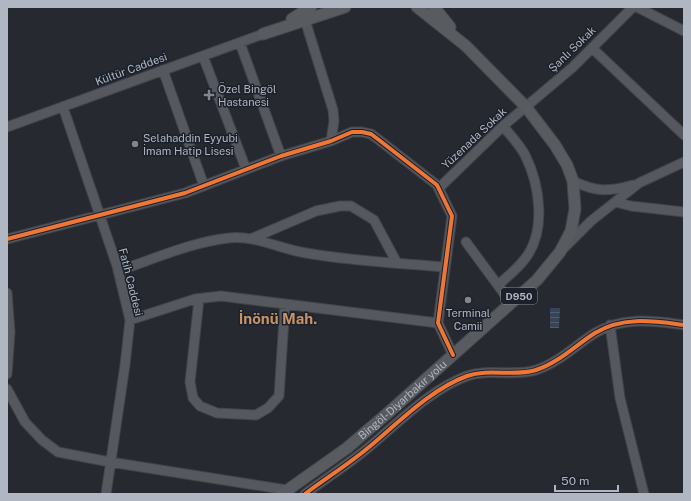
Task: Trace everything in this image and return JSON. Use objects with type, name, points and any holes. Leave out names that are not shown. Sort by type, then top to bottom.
[{"type":"main road","points":[[263,34],[304,13],[310,7]]},
{"type":"main road","points":[[263,34],[323,7]]},
{"type":"main road","points":[[263,34],[345,7]]},
{"type":"main road","name":"Bingöl-Diyarbakır yolu","points":[[418,7],[466,46]]},
{"type":"main road","name":"Bingöl-Diyarbakır yolu","points":[[285,492],[347,448],[511,303],[536,280],[560,252],[571,231],[575,209],[573,181],[567,165],[555,145],[526,107],[466,46],[434,7]]},
{"type":"street","name":"Şanlı Sokak","points":[[526,107],[573,68],[633,7]]},
{"type":"street","points":[[637,7],[684,31]]},
{"type":"street","points":[[305,20],[333,110],[334,121],[330,141]]},
{"type":"street","name":"Kültür Caddesi","points":[[7,127],[263,34]]},
{"type":"street","points":[[240,43],[281,156]]},
{"type":"street","points":[[592,48],[684,134]]},
{"type":"street","points":[[203,56],[246,169]]},
{"type":"street","points":[[163,70],[204,186]]},
{"type":"street","name":"Fatih Caddesi","points":[[63,107],[118,271],[130,320],[106,494]]},
{"type":"street","name":"Yüzenada Sokak","points":[[439,188],[503,126],[526,107]]},
{"type":"street","points":[[498,285],[525,260],[535,242],[539,216],[537,191],[525,154],[503,126]]},
{"type":"street","points":[[7,239],[185,193],[281,156],[330,141],[352,132],[371,134],[437,185],[452,216],[444,267],[438,323],[453,355]]},
{"type":"street","points":[[573,181],[586,188],[603,191],[618,189],[639,183],[684,162]]},
{"type":"street","points":[[560,252],[591,221],[639,183]]},
{"type":"street","points":[[615,202],[631,206],[684,212]]},
{"type":"street","points":[[253,238],[316,211],[340,206],[351,206],[374,220],[397,263]]},
{"type":"street","points":[[118,271],[195,245],[229,238],[253,238],[304,253],[444,267]]},
{"type":"street","points":[[466,242],[511,303]]},
{"type":"street","points":[[7,293],[10,332],[7,374]]},
{"type":"street","points":[[130,320],[200,299],[221,296],[438,323]]},
{"type":"street","points":[[200,299],[190,382],[193,398],[200,406],[217,413],[256,415],[268,408],[278,396],[285,304]]},
{"type":"street","points":[[306,494],[357,457],[434,394],[453,382],[469,375],[536,370],[552,362],[595,333],[610,326],[631,320],[684,325]]},
{"type":"street","points":[[610,326],[620,398],[644,494]]},
{"type":"street","points":[[7,389],[24,422],[42,440],[58,452],[285,492]]},
{"type":"water","points":[[550,308],[560,308],[559,328],[550,328]]},
{"type":"cycle path","points":[[7,239],[185,193],[281,156],[331,141],[352,132],[371,134],[437,185],[452,216],[438,323],[453,355]]},
{"type":"cycle path","points":[[305,494],[361,453],[415,407],[441,389],[467,376],[493,372],[519,373],[536,370],[552,363],[595,333],[616,324],[650,321],[684,325]]},
{"type":"place","name":"Özel Bingöl Hastanesi","points":[[209,95]]},
{"type":"place","name":"Selahaddin Eyyubi İmam Hatip Lisesi","points":[[135,144]]},
{"type":"place","name":"Terminal Camii","points":[[468,300]]},
{"type":"district","name":"İnönü Mah.","points":[[278,319]]}]
